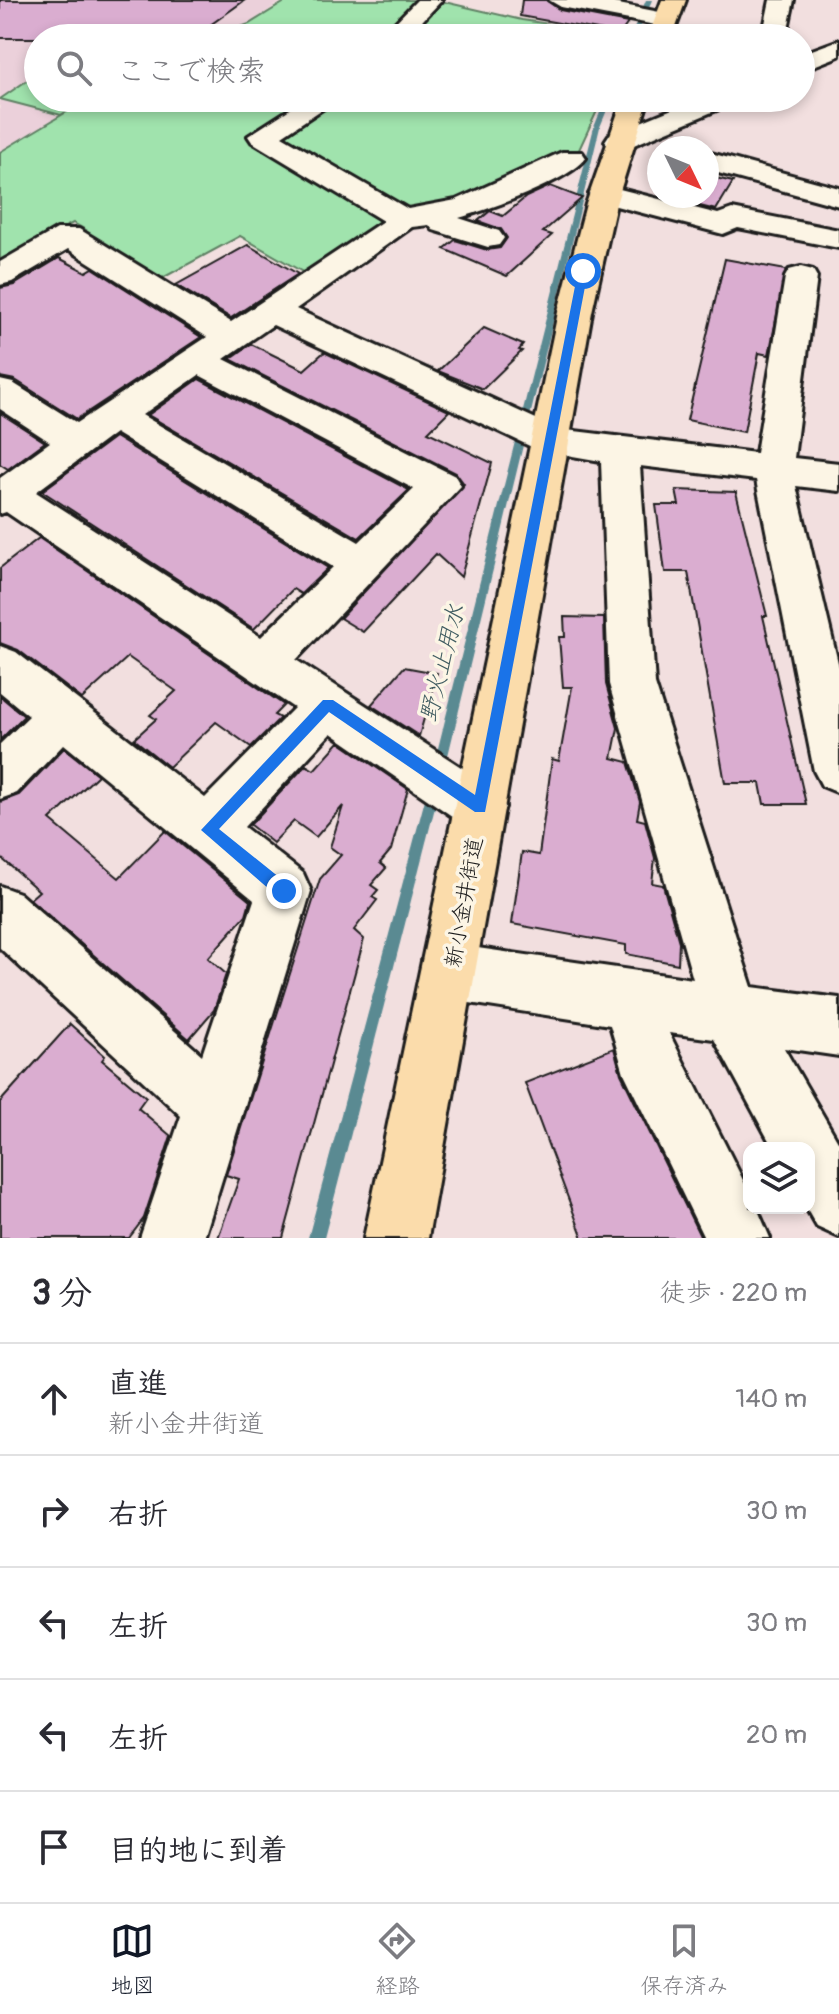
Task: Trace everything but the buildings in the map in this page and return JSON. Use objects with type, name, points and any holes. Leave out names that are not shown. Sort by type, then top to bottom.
[{"type":"main road","name":"新小金井街道","points":[[396,1238],[450,972],[448,786],[531,431],[583,271],[604,194],[639,144],[637,112]]},
{"type":"street","points":[[406,24],[430,0]]},
{"type":"street","points":[[561,0],[657,18]]},
{"type":"street","points":[[777,24],[782,0]]},
{"type":"street","points":[[595,24],[606,8]]},
{"type":"street","points":[[815,57],[839,47]]},
{"type":"street","points":[[302,112],[262,136],[398,219],[436,213],[499,196],[572,158]]},
{"type":"street","points":[[639,144],[697,112]]},
{"type":"street","points":[[719,164],[839,197]]},
{"type":"street","points":[[762,222],[785,181]]},
{"type":"street","points":[[604,194],[723,225],[732,218],[835,230]]},
{"type":"street","points":[[436,213],[444,223],[488,238]]},
{"type":"street","points":[[398,219],[398,225],[77,441],[4,496],[265,662],[448,786]]},
{"type":"street","points":[[0,275],[68,236],[231,337]]},
{"type":"street","points":[[801,277],[773,469],[839,771]]},
{"type":"street","points":[[271,311],[531,431],[620,451],[839,477]]},
{"type":"street","points":[[198,360],[441,486],[360,563],[265,662]]},
{"type":"street","points":[[0,392],[77,441]]},
{"type":"street","points":[[115,416],[360,563]]},
{"type":"street","points":[[620,451],[632,684],[732,1014],[804,1142]]},
{"type":"street","points":[[0,665],[284,891],[172,1238]]},
{"type":"street","points":[[208,830],[328,704]]},
{"type":"street","points":[[0,777],[62,714]]},
{"type":"street","points":[[0,912],[215,1107]]},
{"type":"street","points":[[450,972],[633,1001],[839,1027]]},
{"type":"street","points":[[633,1001],[645,1052],[738,1238]]},
{"type":"street","points":[[815,1162],[839,1205]]},
{"type":"shaded area","points":[[0,0],[283,0],[249,24],[24,24],[24,112],[67,112],[0,152]]},
{"type":"green space","points":[[288,0],[423,0],[402,24],[249,24]]},
{"type":"green space","points":[[440,1],[549,24],[418,24]]},
{"type":"green space","points":[[24,83],[24,105],[0,99]]},
{"type":"green space","points":[[67,112],[596,112],[577,154],[471,200],[449,206],[406,209],[308,275],[240,236],[157,281],[81,235],[86,230],[73,223],[0,261],[0,152]]},
{"type":"waterway","name":"野火止用水","points":[[639,24],[649,0]]},
{"type":"waterway","name":"野火止用水","points":[[439,768],[603,112]]},
{"type":"waterway","name":"野火止用水","points":[[316,1238],[434,788]]},
{"type":"route","points":[[284,891],[208,830],[328,704],[480,807],[583,271]]}]
